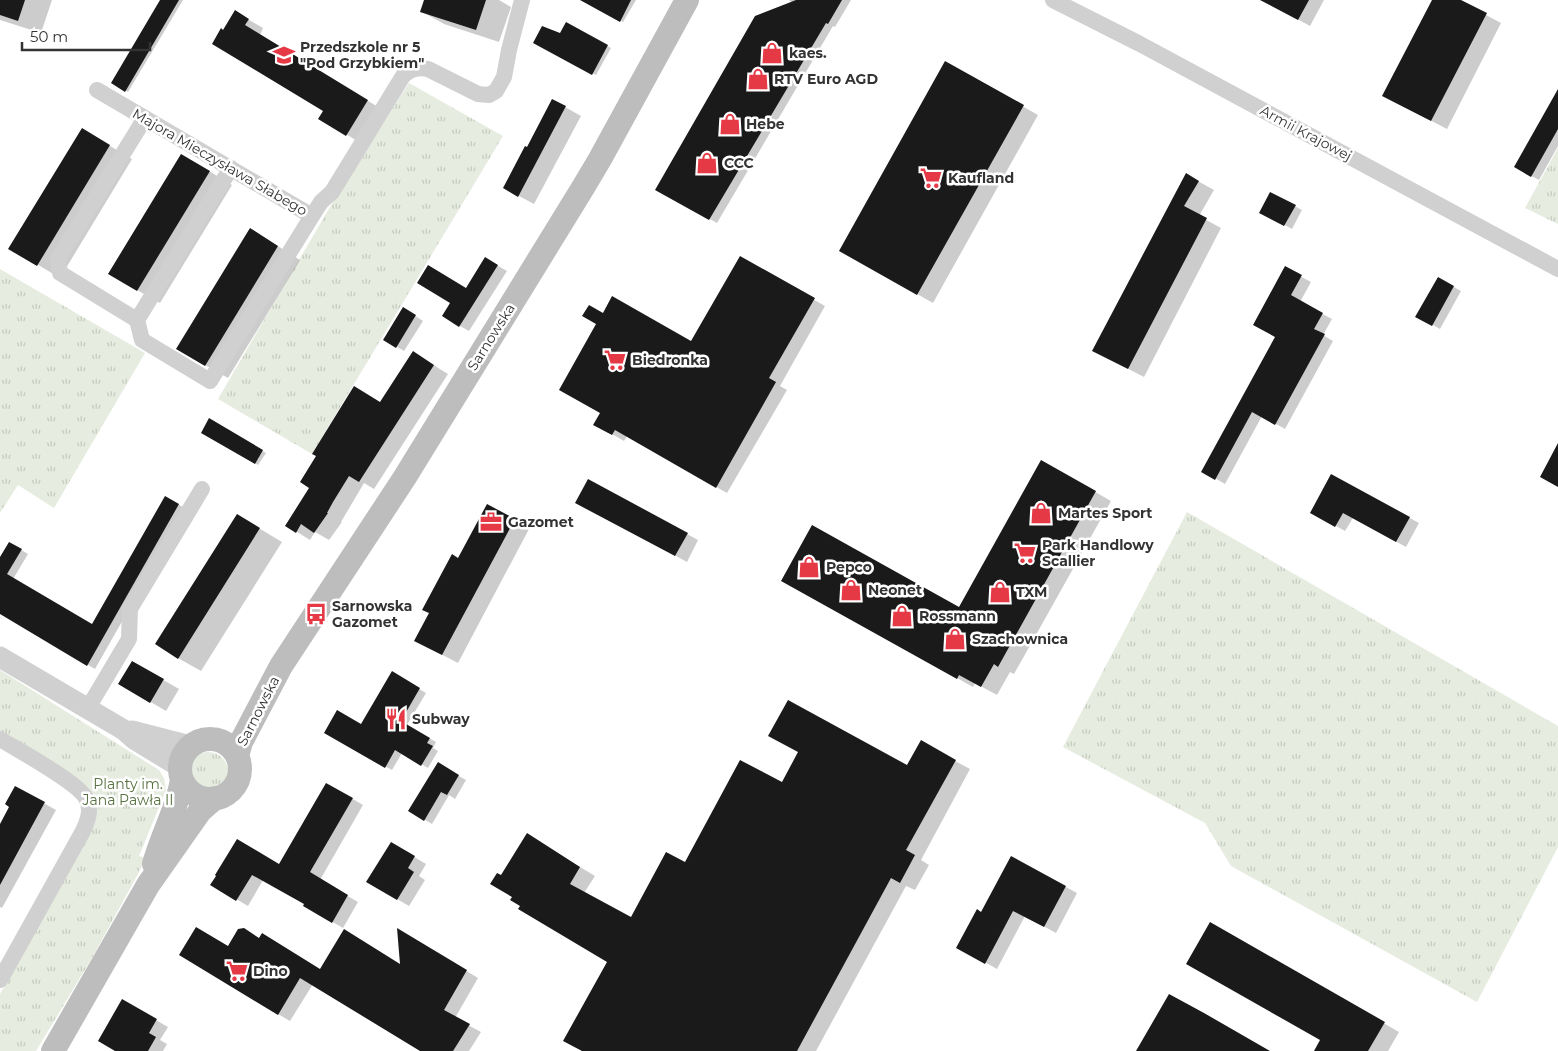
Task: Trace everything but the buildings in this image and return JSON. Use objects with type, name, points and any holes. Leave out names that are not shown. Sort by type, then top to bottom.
[{"type":"main road","name":"Sarnowska","points":[[237,756],[241,742],[280,666],[405,477],[579,195],[688,0]]},
{"type":"main road","name":"Sarnowska","points":[[216,739],[235,720],[280,666]]},
{"type":"main road","points":[[148,886],[160,846],[178,798],[181,774],[184,753],[198,741],[216,739],[232,748],[237,756],[240,773],[237,781],[228,793],[207,799],[193,794],[186,788],[181,774]]},
{"type":"main road","points":[[53,1051],[148,886],[200,810],[215,798]]},
{"type":"street","name":"Majora Mieczysława Słabego","points":[[97,90],[312,216],[321,202],[332,192],[406,72],[412,69],[428,69],[478,94],[489,95],[496,91],[504,77],[522,0]]},
{"type":"street","name":"Armii Krajowej","points":[[1053,0],[1148,48],[1558,269]]},
{"type":"street","points":[[145,118],[58,260],[60,273],[137,320],[142,340],[210,381],[312,216]]},
{"type":"street","points":[[137,320],[230,168]]},
{"type":"street","points":[[88,708],[129,639],[130,609],[202,489]]},
{"type":"street","points":[[0,657],[124,730],[181,774]]},
{"type":"street","points":[[124,730],[190,746]]},
{"type":"street","points":[[0,739],[73,786],[86,797],[90,808],[88,820],[83,831],[0,980]]},
{"type":"green space","points":[[409,83],[503,136],[312,454],[218,399],[327,212]]},
{"type":"green space","points":[[1558,148],[1558,224],[1525,208]]},
{"type":"green space","points":[[0,269],[145,353],[54,508],[18,485],[0,513]]},
{"type":"green space","points":[[1187,512],[1558,726],[1558,847],[1477,1002],[1231,866],[1205,823],[1063,747]]},
{"type":"green space","name":"Planty im. Jana Pawła II","points":[[0,670],[159,770],[164,778],[166,790],[139,856],[145,858],[138,874],[92,958],[36,1051],[0,1051],[0,994],[87,837],[97,808],[88,787],[0,733]]},
{"type":"green space","points":[[212,752],[219,755],[225,761],[228,772],[227,780],[219,789],[212,792],[204,792],[197,789],[189,780],[188,768],[191,761],[200,753]]},
{"type":"place","name":"kaes.","points":[[772,53]]},
{"type":"place","name":"Przedszkole nr 5 \"Pod Grzybkiem\"","points":[[284,55]]},
{"type":"place","name":"RTV Euro AGD","points":[[758,79]]},
{"type":"place","name":"Hebe","points":[[730,124]]},
{"type":"place","name":"CCC","points":[[707,163]]},
{"type":"place","name":"Kaufland","points":[[931,178]]},
{"type":"place","name":"Biedronka","points":[[615,360]]},
{"type":"place","name":"Martes Sport","points":[[1041,513]]},
{"type":"place","name":"Gazomet","points":[[491,522]]},
{"type":"place","name":"Park Handlowy Scallier","points":[[1025,553]]},
{"type":"place","name":"Pepco","points":[[809,567]]},
{"type":"place","name":"Neonet","points":[[851,590]]},
{"type":"place","name":"TXM","points":[[1000,592]]},
{"type":"place","name":"Sarnowska Gazomet","points":[[316,614]]},
{"type":"place","name":"Rossmann","points":[[902,616]]},
{"type":"place","name":"Szachownica","points":[[955,639]]},
{"type":"place","name":"Subway","points":[[396,719]]},
{"type":"place","name":"Dino","points":[[237,971]]}]
